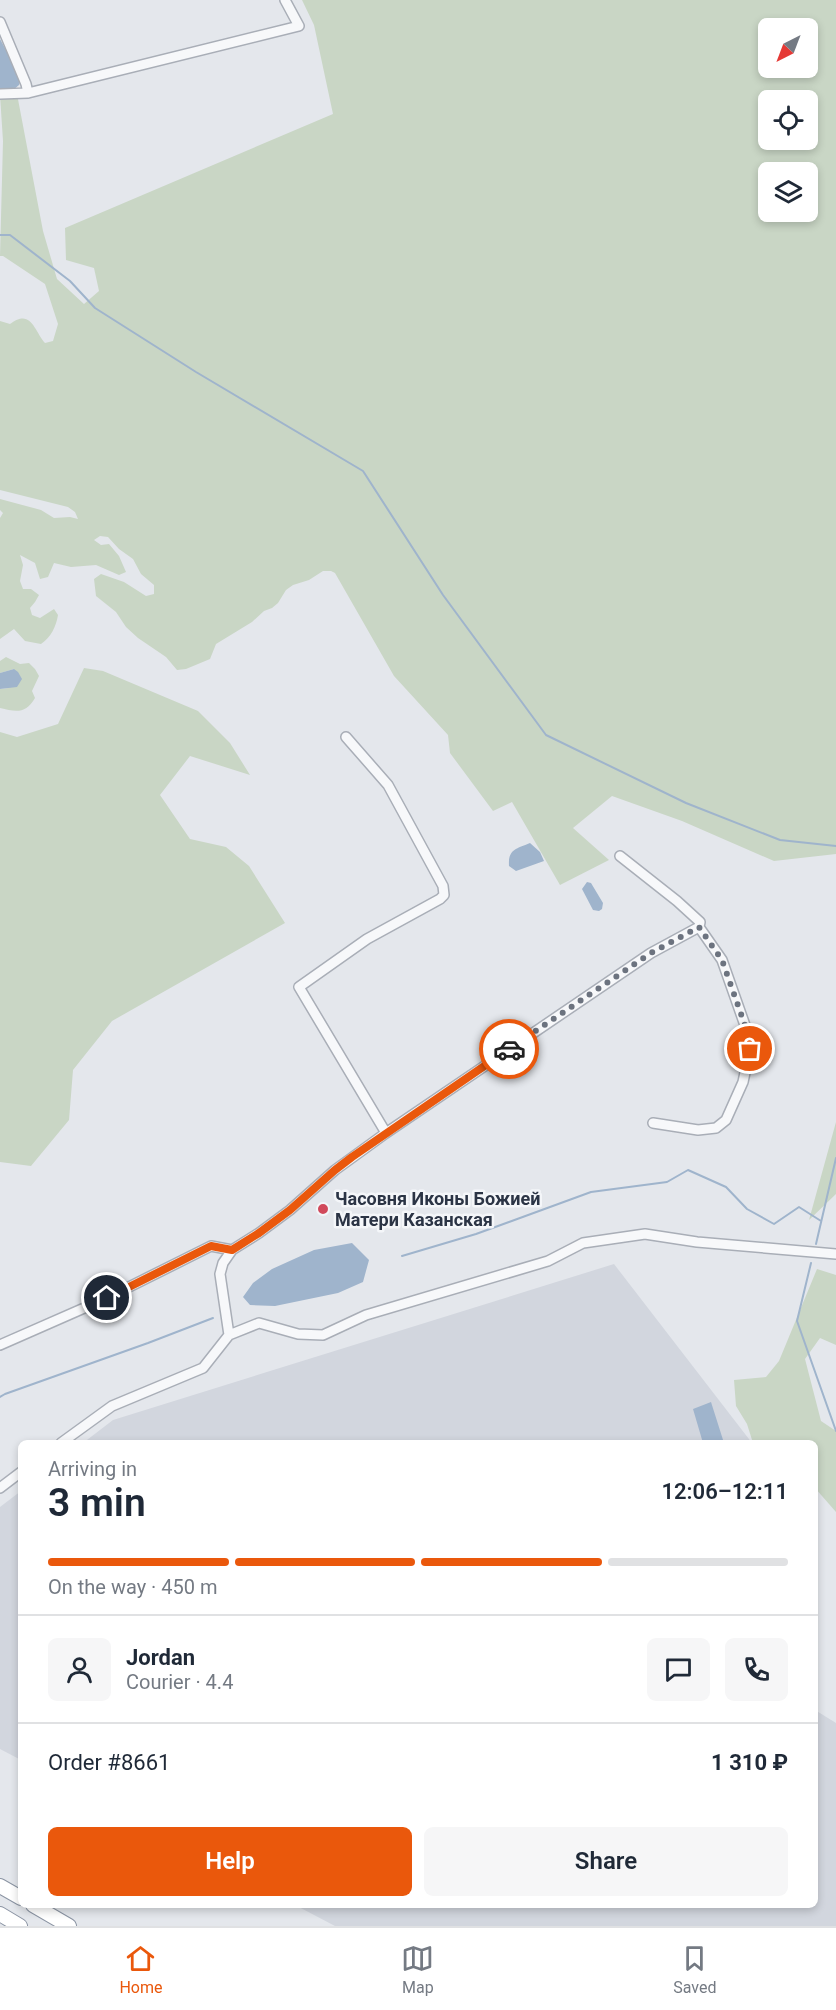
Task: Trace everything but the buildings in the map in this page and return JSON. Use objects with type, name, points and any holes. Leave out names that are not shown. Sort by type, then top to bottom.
[{"type":"highway","points":[[0,1886],[18,1896]]},
{"type":"highway","points":[[38,1908],[69,1926]]},
{"type":"highway","points":[[0,1914],[20,1926]]},
{"type":"street","points":[[0,94],[28,93],[299,26],[285,0]]},
{"type":"street","points":[[0,22],[28,93]]},
{"type":"street","points":[[346,737],[388,785],[443,886],[444,895],[366,939],[299,987],[386,1133]]},
{"type":"street","points":[[620,856],[700,922],[699,927],[722,960],[747,1031],[750,1049],[743,1082],[726,1120],[716,1128],[698,1130],[653,1124]]},
{"type":"street","points":[[229,1335],[220,1274],[223,1263],[232,1250],[290,1210],[335,1170],[386,1133],[651,953],[699,927]]},
{"type":"street","points":[[65,1440],[111,1406],[202,1368],[229,1335],[260,1323],[298,1334],[323,1335],[366,1315],[548,1261],[583,1243],[645,1234],[697,1242],[836,1254]]},
{"type":"street","points":[[0,1345],[107,1298],[211,1246],[232,1250]]},
{"type":"street","points":[[0,1488],[18,1474]]},
{"type":"street","points":[[0,1878],[18,1895]]},
{"type":"shaded area","points":[[614,1264],[750,1440],[87,1440],[113,1420]]},
{"type":"shaded area","points":[[18,1493],[18,1758],[0,1749],[0,1507]]},
{"type":"shaded area","points":[[818,1712],[836,1723],[836,1926],[335,1926],[301,1908],[818,1908]]},
{"type":"green space","points":[[302,0],[836,0],[836,854],[774,861],[682,821],[612,796],[573,828],[609,860],[560,885],[512,802],[493,811],[450,753],[448,735],[394,676],[335,573],[331,571],[323,571],[309,580],[293,585],[272,608],[264,611],[252,622],[216,644],[210,659],[186,669],[177,670],[166,657],[138,638],[126,627],[116,612],[96,596],[94,579],[101,574],[124,582],[146,596],[154,594],[154,585],[141,574],[133,559],[108,537],[100,536],[94,540],[101,545],[109,544],[119,556],[126,572],[119,575],[96,565],[71,567],[54,563],[48,577],[40,579],[35,563],[20,555],[23,565],[20,581],[23,589],[31,589],[39,595],[30,608],[32,615],[40,618],[54,609],[58,615],[50,635],[41,644],[25,641],[14,629],[0,639],[0,518],[3,513],[0,510],[0,499],[41,510],[54,518],[78,519],[75,512],[68,507],[0,490],[0,321],[10,324],[23,318],[35,327],[45,343],[53,341],[58,324],[45,284],[0,256],[3,141],[0,95],[17,94],[43,231],[57,279],[84,304],[99,291],[94,268],[66,260],[65,228],[333,114],[314,25]]},
{"type":"green space","points":[[6,657],[20,664],[29,663],[39,676],[32,691],[35,698],[24,709],[0,708],[0,689],[9,688],[14,669],[0,673],[0,661]]},
{"type":"green space","points":[[84,668],[103,671],[198,711],[230,743],[250,775],[190,756],[160,795],[190,839],[226,847],[249,866],[285,923],[112,1021],[73,1070],[69,1120],[31,1166],[0,1162],[0,732],[17,737],[58,724]]},
{"type":"green space","points":[[836,1122],[836,1194],[809,1220]]},
{"type":"green space","points":[[817,1269],[836,1275],[836,1345],[820,1338],[805,1359],[821,1421],[836,1431],[836,1512],[818,1491],[818,1440],[752,1440],[747,1424],[736,1406],[734,1380],[766,1377],[779,1361]]},
{"type":"water","points":[[0,39],[21,78],[19,85],[12,91],[0,90]]},
{"type":"water","points":[[14,669],[22,679],[17,687],[0,689],[0,673]]},
{"type":"water","points":[[530,843],[540,852],[544,861],[516,871],[509,866],[510,856],[517,848]]},
{"type":"water","points":[[587,882],[591,883],[603,903],[599,911],[593,910],[582,889]]},
{"type":"water","points":[[352,1243],[369,1260],[363,1282],[338,1293],[275,1306],[250,1305],[243,1297],[253,1283],[272,1269],[314,1250]]},
{"type":"water","points":[[711,1402],[723,1440],[702,1440],[693,1409]]},
{"type":"waterway","points":[[0,235],[10,235],[70,281],[95,308],[196,372],[363,471],[443,595],[546,735],[686,803],[780,840],[836,846]]},
{"type":"waterway","points":[[816,1244],[836,1158]]},
{"type":"waterway","points":[[402,1256],[476,1234],[591,1192],[667,1182],[688,1170],[726,1187],[747,1209],[774,1224],[799,1207],[821,1221]]},
{"type":"waterway","points":[[811,1263],[797,1321],[836,1431]]},
{"type":"waterway","points":[[0,1397],[213,1318]]},
{"type":"way so far","points":[[509,1049],[651,953],[699,927],[722,960],[747,1031],[750,1049]]},
{"type":"place","name":"Часовня Иконы Божией Матери Казанская","points":[[323,1209]]},
{"type":"route","points":[[107,1298],[211,1246],[232,1250],[290,1210],[335,1170],[509,1049]]}]
